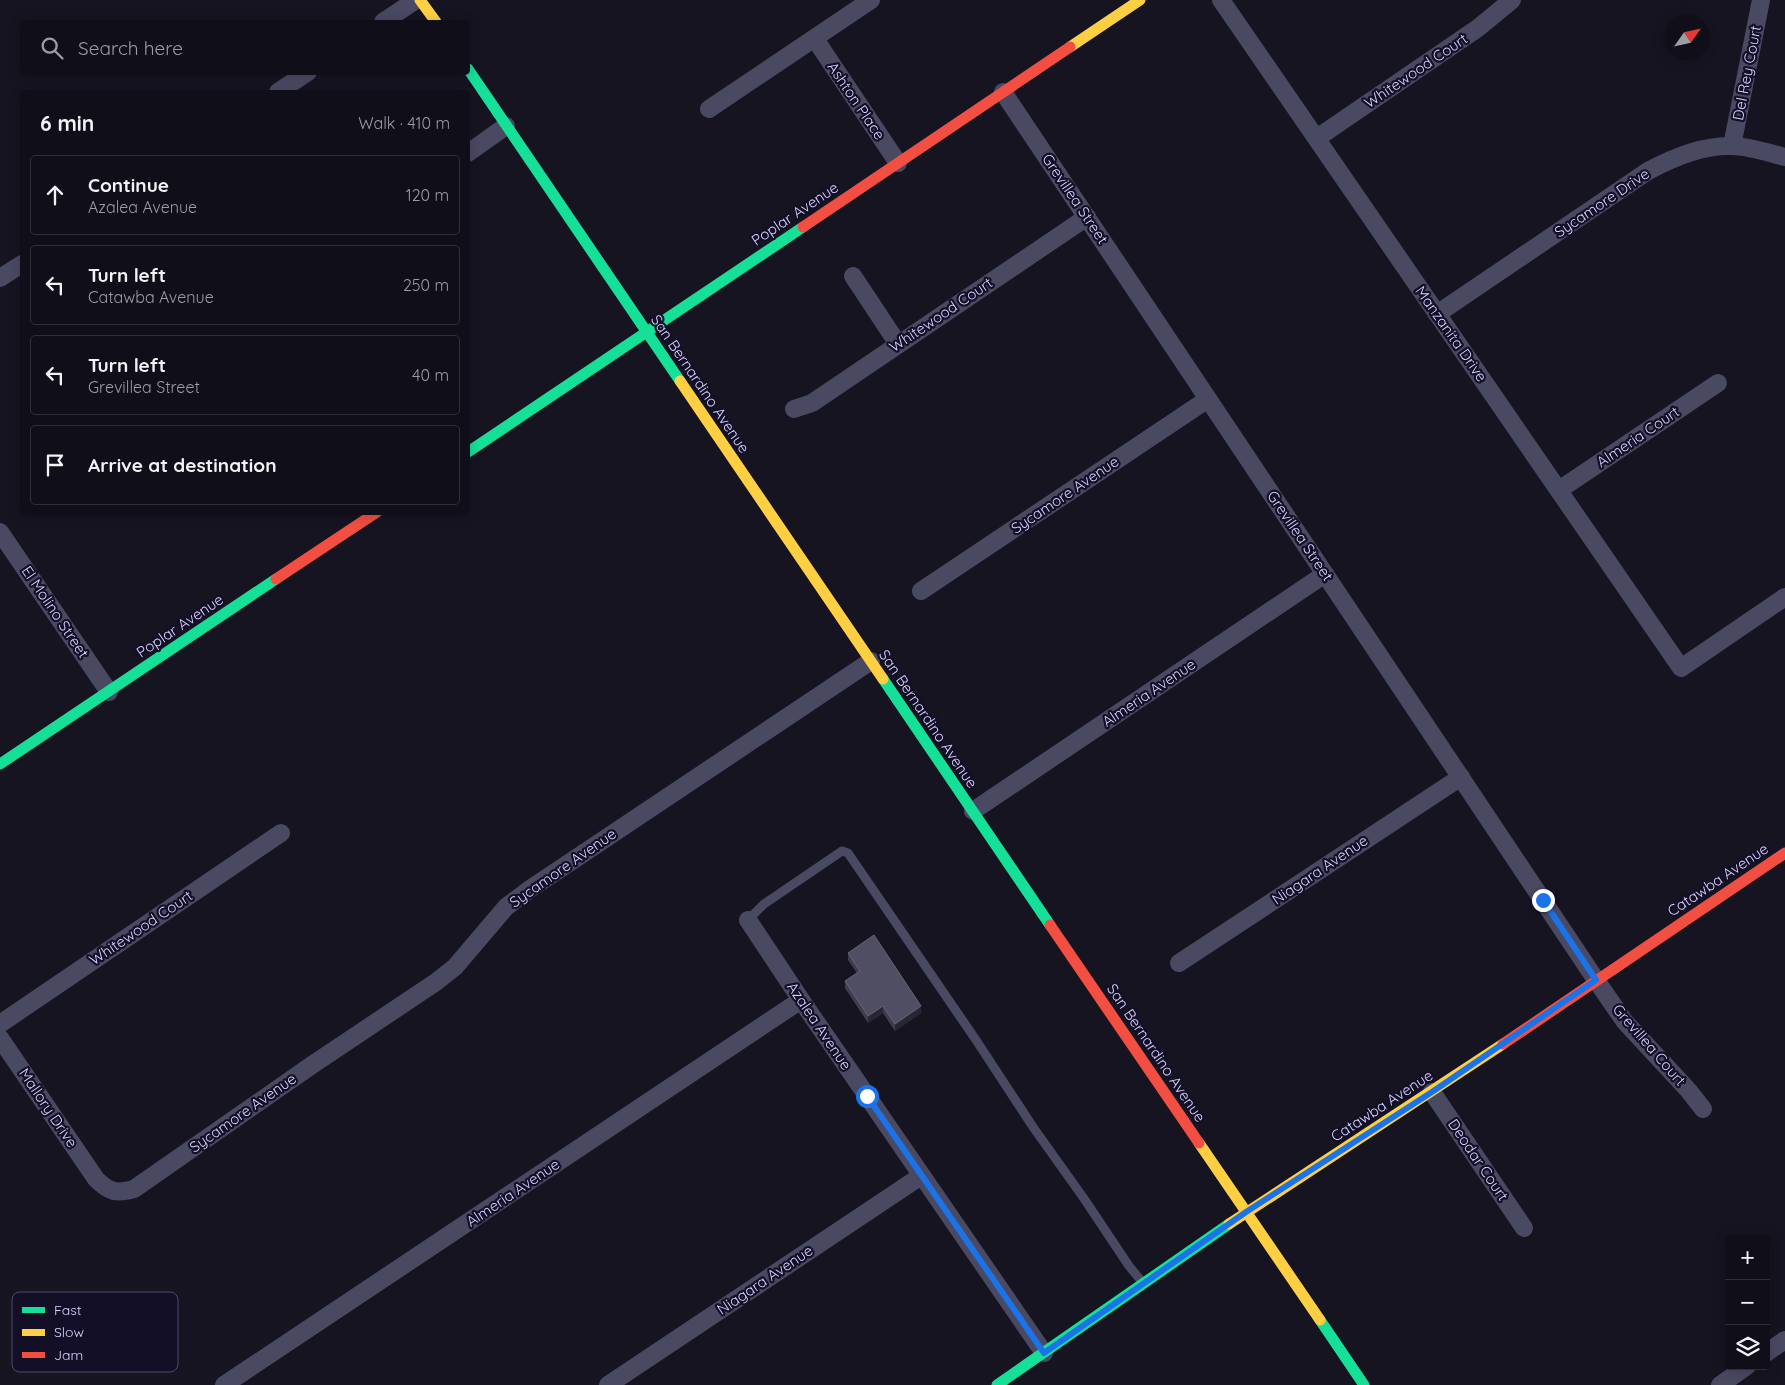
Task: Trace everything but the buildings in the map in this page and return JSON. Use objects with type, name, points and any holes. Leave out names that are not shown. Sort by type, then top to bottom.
[{"type":"street","points":[[386,20],[416,0]]},
{"type":"street","points":[[420,0],[435,20]]},
{"type":"street","points":[[708,109],[871,0]]},
{"type":"street","name":"Poplar Avenue","points":[[470,451],[1140,0]]},
{"type":"street","name":"Manzanita Drive","points":[[1222,0],[1681,668],[1785,597]]},
{"type":"street","name":"Whitewood Court","points":[[1317,138],[1478,28],[1512,0]]},
{"type":"street","name":"Del Rey Court","points":[[1732,146],[1761,0]]},
{"type":"street","name":"Ashton Place","points":[[815,39],[898,163]]},
{"type":"street","name":"San Bernardino Avenue","points":[[470,72],[872,661],[972,812],[1364,1385]]},
{"type":"street","points":[[281,90],[304,75]]},
{"type":"street","name":"Grevillea Street","points":[[1003,92],[1596,980]]},
{"type":"street","points":[[470,152],[506,126]]},
{"type":"street","name":"Sycamore Drive","points":[[1437,314],[1648,170],[1671,159],[1701,150],[1732,146],[1785,156]]},
{"type":"street","name":"Whitewood Court","points":[[794,409],[812,403],[1087,217]]},
{"type":"street","points":[[0,278],[20,265]]},
{"type":"street","points":[[853,276],[898,344]]},
{"type":"street","name":"Almeria Court","points":[[1559,490],[1718,383]]},
{"type":"street","name":"Sycamore Avenue","points":[[921,591],[1208,400]]},
{"type":"street","name":"Poplar Avenue","points":[[0,764],[373,515]]},
{"type":"street","name":"El Molino Street","points":[[0,532],[109,692]]},
{"type":"street","name":"Almeria Avenue","points":[[972,812],[1325,574]]},
{"type":"street","name":"Sycamore Avenue","points":[[96,1179],[104,1187],[113,1191],[122,1192],[134,1189],[312,1065],[436,982],[455,967],[506,907],[530,888],[872,661]]},
{"type":"street","name":"Niagara Avenue","points":[[1179,963],[1460,777]]},
{"type":"street","name":"Whitewood Court","points":[[0,1024],[281,833]]},
{"type":"street","name":"Catawba Avenue","points":[[997,1385],[1246,1212],[1432,1092],[1785,853]]},
{"type":"street","name":"Azalea Avenue","points":[[748,920],[1044,1353]]},
{"type":"street","name":"Grevillea Court","points":[[1596,980],[1626,1022],[1703,1109]]},
{"type":"street","name":"Almeria Avenue","points":[[224,1385],[801,1000]]},
{"type":"street","name":"Mallory Drive","points":[[0,1038],[96,1179]]},
{"type":"street","name":"Deodar Court","points":[[1432,1092],[1524,1228]]},
{"type":"street","name":"Niagara Avenue","points":[[608,1385],[922,1176]]},
{"type":"street","points":[[1770,1350],[1785,1340]]},
{"type":"street","points":[[1720,1385],[1741,1370]]},
{"type":"lane","points":[[748,920],[764,904],[834,856],[842,851],[848,853],[1033,1127],[1086,1200],[1129,1266],[1144,1284]]},
{"type":"traffic: fast","points":[[470,72],[680,381]]},
{"type":"traffic: fast","points":[[470,451],[803,227]]},
{"type":"traffic: fast","points":[[0,764],[276,579]]},
{"type":"traffic: fast","points":[[883,679],[1050,925]]},
{"type":"traffic: fast","points":[[997,1385],[1229,1224]]},
{"type":"traffic: fast","points":[[1320,1320],[1364,1385]]},
{"type":"traffic: slow","points":[[420,0],[435,20]]},
{"type":"traffic: slow","points":[[1070,47],[1140,0]]},
{"type":"traffic: slow","points":[[680,381],[883,679]]},
{"type":"traffic: slow","points":[[1229,1224],[1503,1044]]},
{"type":"traffic: slow","points":[[1199,1143],[1320,1320]]},
{"type":"traffic: jam","points":[[803,227],[1070,47]]},
{"type":"traffic: jam","points":[[276,579],[372,515]]},
{"type":"traffic: jam","points":[[1503,1044],[1785,853]]},
{"type":"traffic: jam","points":[[1050,925],[1199,1143]]},
{"type":"route","points":[[867,1096],[1044,1353],[1246,1212],[1432,1092],[1596,980],[1543,900]]}]
